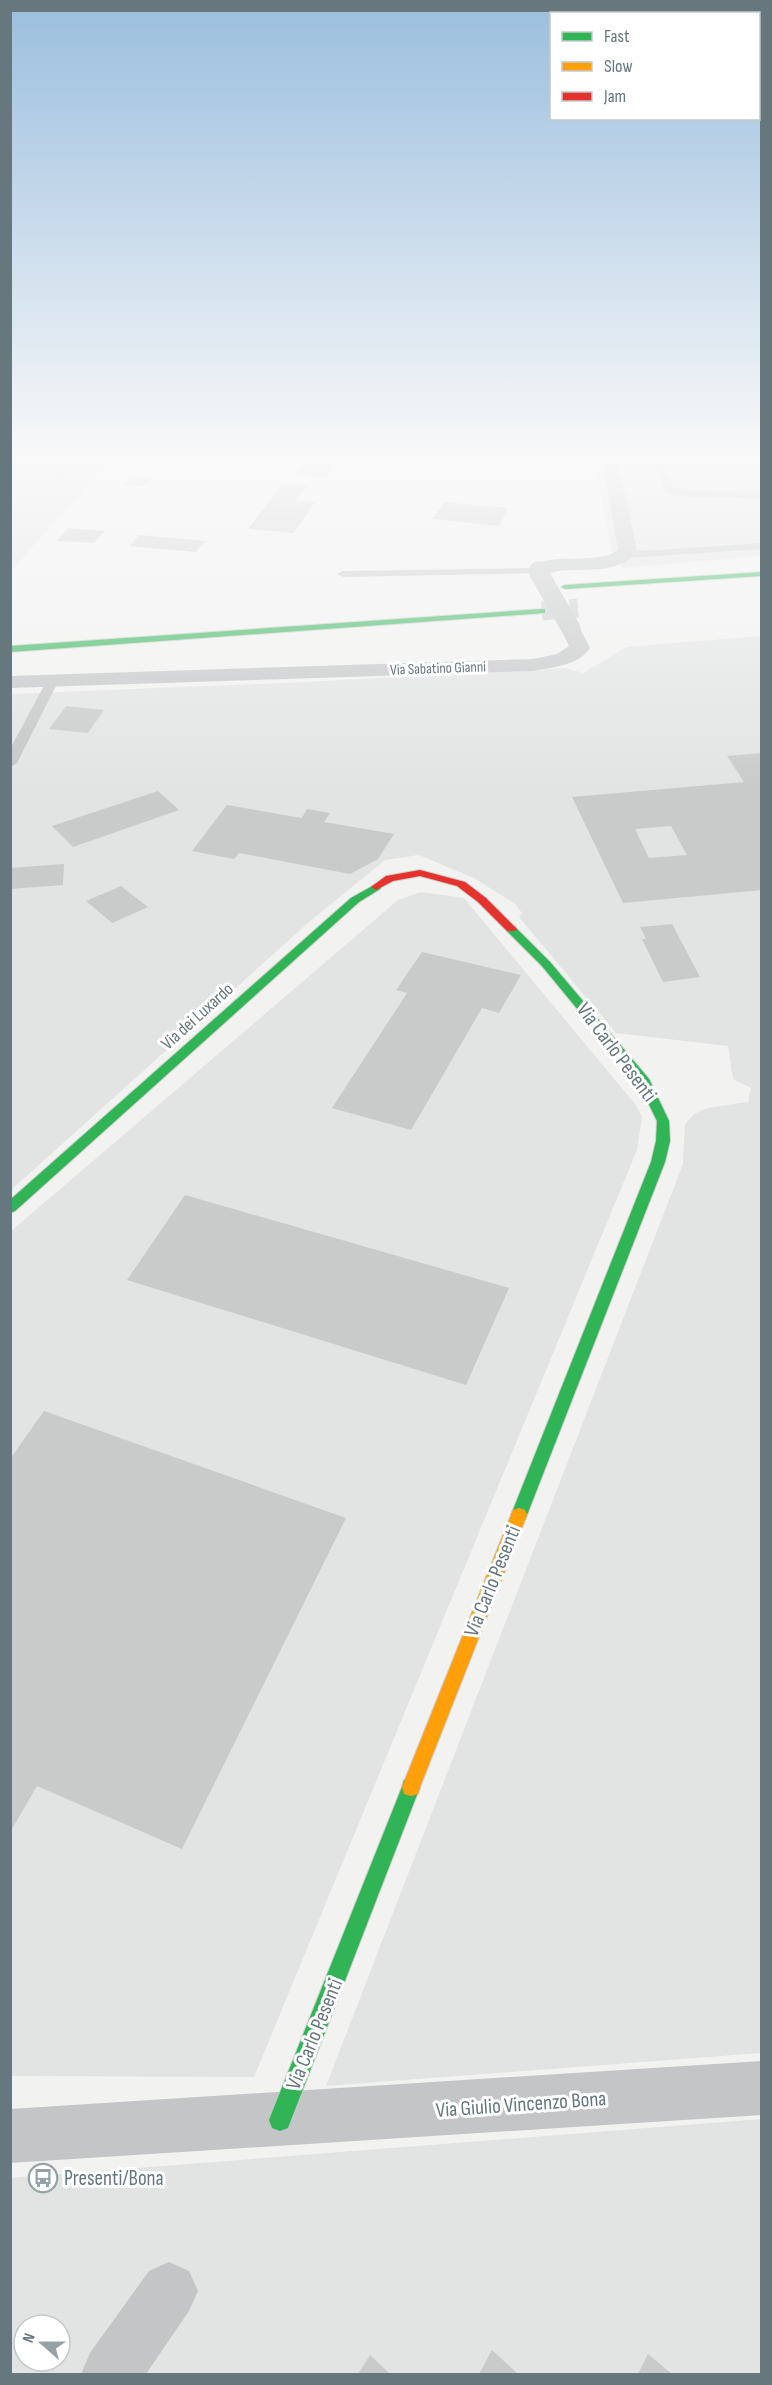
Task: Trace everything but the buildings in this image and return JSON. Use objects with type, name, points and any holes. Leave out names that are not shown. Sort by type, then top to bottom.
[{"type":"main road","points":[[566,588],[762,574]]},
{"type":"main road","points":[[10,649],[542,611]]},
{"type":"main road","name":"Via dei Luxardo","points":[[10,1208],[355,900],[390,878],[420,873]]},
{"type":"main road","name":"Via Carlo Pesenti","points":[[280,2120],[658,1162],[663,1141],[663,1121],[660,1111],[645,1082],[546,964],[468,888],[420,873]]},
{"type":"street","points":[[538,571],[549,567]]},
{"type":"street","name":"Via Sabatino Gianni","points":[[10,682],[533,665],[564,659],[580,648],[578,639],[538,571]]},
{"type":"street","name":"Via Giulio Vincenzo Bona","points":[[280,2120],[762,2088]]},
{"type":"street","points":[[10,2136],[280,2120]]},
{"type":"street","points":[[111,2374],[169,2291]]},
{"type":"lane","points":[[344,574],[538,571]]},
{"type":"lane","points":[[10,762],[52,682]]},
{"type":"shaded area","points":[[761,636],[761,2053],[326,2086],[683,1164],[685,1124],[694,1114],[708,1108],[748,1102],[751,1088],[733,1079],[728,1046],[616,1033],[519,917],[522,913],[515,904],[474,878],[419,855],[385,860],[309,922],[11,1190],[10,694],[284,683],[566,668],[583,673],[627,647]]},
{"type":"shaded area","points":[[421,892],[464,898],[635,1104],[642,1116],[637,1150],[254,2077],[11,2076],[10,1232],[398,900]]},
{"type":"shaded area","points":[[761,2119],[761,2374],[11,2374],[10,2178]]},
{"type":"tunnel","points":[[542,611],[578,608]]},
{"type":"traffic: fast","points":[[565,587],[762,574]]},
{"type":"traffic: fast","points":[[10,649],[542,611]]},
{"type":"traffic: fast","points":[[10,1208],[355,900],[376,887]]},
{"type":"traffic: fast","points":[[511,929],[546,964],[645,1082],[663,1121],[663,1141],[658,1162],[519,1515]]},
{"type":"traffic: fast","points":[[280,2120],[411,1787]]},
{"type":"traffic: slow","points":[[411,1787],[519,1515]]},
{"type":"traffic: jam","points":[[376,887],[390,878],[420,873],[461,884],[482,900],[511,929]]},
{"type":"place","name":"Presenti/Bona","points":[[43,2178]]}]
